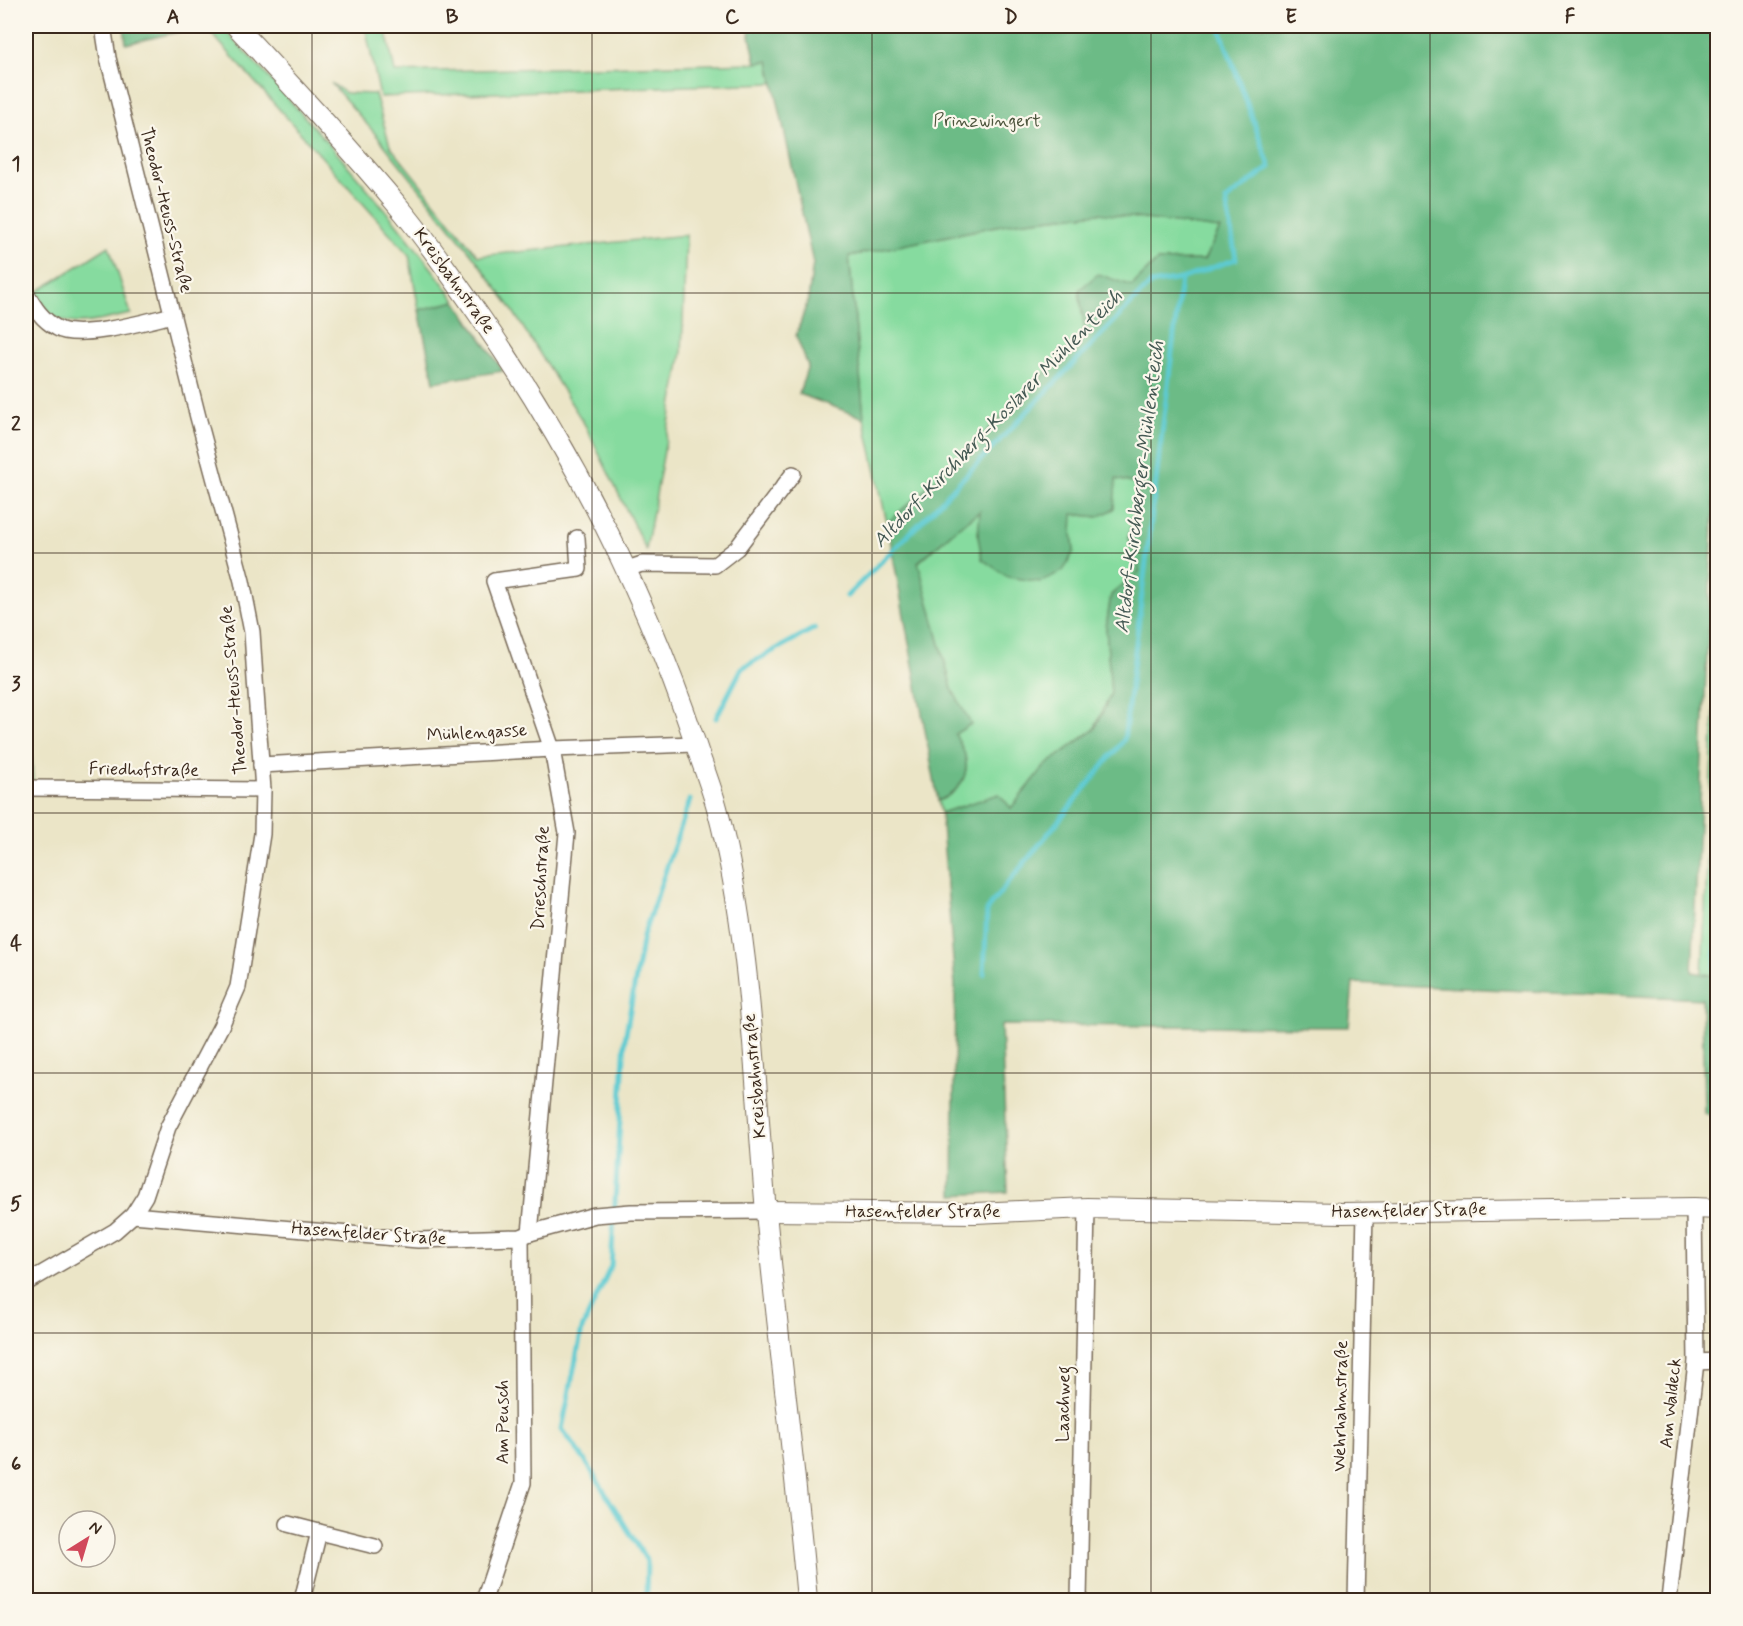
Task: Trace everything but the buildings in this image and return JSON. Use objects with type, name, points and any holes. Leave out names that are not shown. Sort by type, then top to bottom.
[{"type":"street","name":"Theodor-Heuss-Straße","points":[[26,1283],[115,1231],[133,1215],[145,1196],[168,1128],[221,1026],[238,987],[262,834],[261,765],[252,632],[242,581],[198,417],[108,58],[103,26]]},
{"type":"street","name":"Kreisbahnstraße","points":[[236,26],[334,132],[406,216],[464,293],[512,363],[597,508],[627,569],[668,667],[717,805],[746,957],[766,1211],[807,1600]]},
{"type":"street","points":[[26,293],[38,313],[58,329],[72,333],[89,332],[173,315]]},
{"type":"street","points":[[627,569],[642,564],[715,565],[737,548],[793,474]]},
{"type":"street","name":"Drieschstraße","points":[[525,1235],[567,833],[552,749],[494,581],[579,569],[577,538]]},
{"type":"street","name":"Mühlengasse","points":[[261,765],[552,749],[695,744]]},
{"type":"street","name":"Friedhofstraße","points":[[26,788],[262,790]]},
{"type":"street","name":"Hasenfelder Straße","points":[[133,1215],[418,1240],[525,1235],[596,1215],[631,1212],[975,1213],[1088,1208],[1365,1212],[1718,1209]]},
{"type":"street","name":"Laachweg","points":[[1079,1600],[1088,1208]]},
{"type":"street","name":"Am Waldeck","points":[[1669,1600],[1696,1362],[1694,1208]]},
{"type":"street","name":"Wehrhahnstraße","points":[[1356,1600],[1365,1212]]},
{"type":"street","name":"Am Peusch","points":[[484,1600],[523,1483],[525,1235]]},
{"type":"street","points":[[1696,1362],[1718,1361]]},
{"type":"street","points":[[288,1524],[375,1546]]},
{"type":"street","points":[[302,1600],[319,1532]]},
{"type":"green space","points":[[124,26],[203,26],[126,44]]},
{"type":"green space","points":[[205,26],[221,26],[282,92],[372,194],[456,301],[419,310],[409,255]]},
{"type":"green space","points":[[365,26],[385,26],[395,72],[769,61],[773,83],[380,97]]},
{"type":"green space","name":"Prinzwingert","points":[[748,26],[1717,26],[1717,440],[1692,972],[1717,976],[1717,1118],[1704,1114],[1702,999],[1353,983],[1349,1027],[1001,1025],[1008,1192],[953,1195],[955,985],[941,813],[999,794],[1011,808],[1045,766],[1095,729],[1111,693],[1106,628],[1111,595],[1139,571],[1128,539],[1141,485],[1116,479],[1114,509],[1098,517],[1073,514],[1074,551],[1063,571],[1040,582],[1008,577],[982,559],[978,536],[980,511],[918,562],[952,689],[971,724],[955,734],[965,756],[964,778],[951,794],[938,801],[887,523],[988,430],[1085,332],[1079,290],[1098,274],[1132,286],[1157,261],[1204,260],[1220,229],[1099,213],[1016,222],[849,256],[864,418],[799,394],[808,366],[796,336],[808,300],[813,263],[769,61],[756,63]]},
{"type":"green space","points":[[1717,26],[1117,215],[1220,229],[1204,260],[1157,261],[1004,416],[946,472],[887,523],[864,418],[849,256],[1016,222],[1073,216]]},
{"type":"green space","points":[[331,83],[346,93],[375,94],[390,146],[478,256],[686,235],[682,352],[646,550],[585,425],[509,305],[474,257],[378,137]]},
{"type":"green space","points":[[109,246],[131,314],[77,323],[67,322],[49,312],[37,292]]},
{"type":"green space","points":[[456,301],[503,371],[434,382],[419,310]]},
{"type":"green space","points":[[1116,479],[1141,485],[1128,538],[1139,571],[1111,595],[1106,628],[1111,693],[1094,729],[1045,766],[1011,809],[999,794],[941,813],[938,801],[956,789],[966,771],[964,753],[955,734],[970,724],[952,689],[918,563],[955,530],[981,511],[978,536],[1074,552],[1072,514],[1098,517],[1113,496]]},
{"type":"green space","points":[[1717,647],[1717,976],[1702,974]]},
{"type":"green space","points":[[26,675],[33,783],[26,783]]},
{"type":"waterway","name":"Altdorf-Kirchberger-Mühlenteich","points":[[984,974],[987,909],[1124,740],[1181,279],[1236,259],[1226,200],[1270,167],[1219,26]]},
{"type":"waterway","name":"Altdorf-Kirchberg-Koslarer Mühlenteich","points":[[847,596],[1150,284],[1181,279]]},
{"type":"waterway","name":"Altdorf-Kirchberg-Koslarer Mühlenteich","points":[[716,718],[742,668],[815,628]]},
{"type":"waterway","name":"Altdorf-Kirchberg-Koslarer Mühlenteich","points":[[646,1600],[647,1561],[586,1462],[562,1429],[582,1329],[611,1266],[625,1039],[643,936],[690,800]]},
{"type":"waterway","points":[[1715,970],[1718,925]]}]
